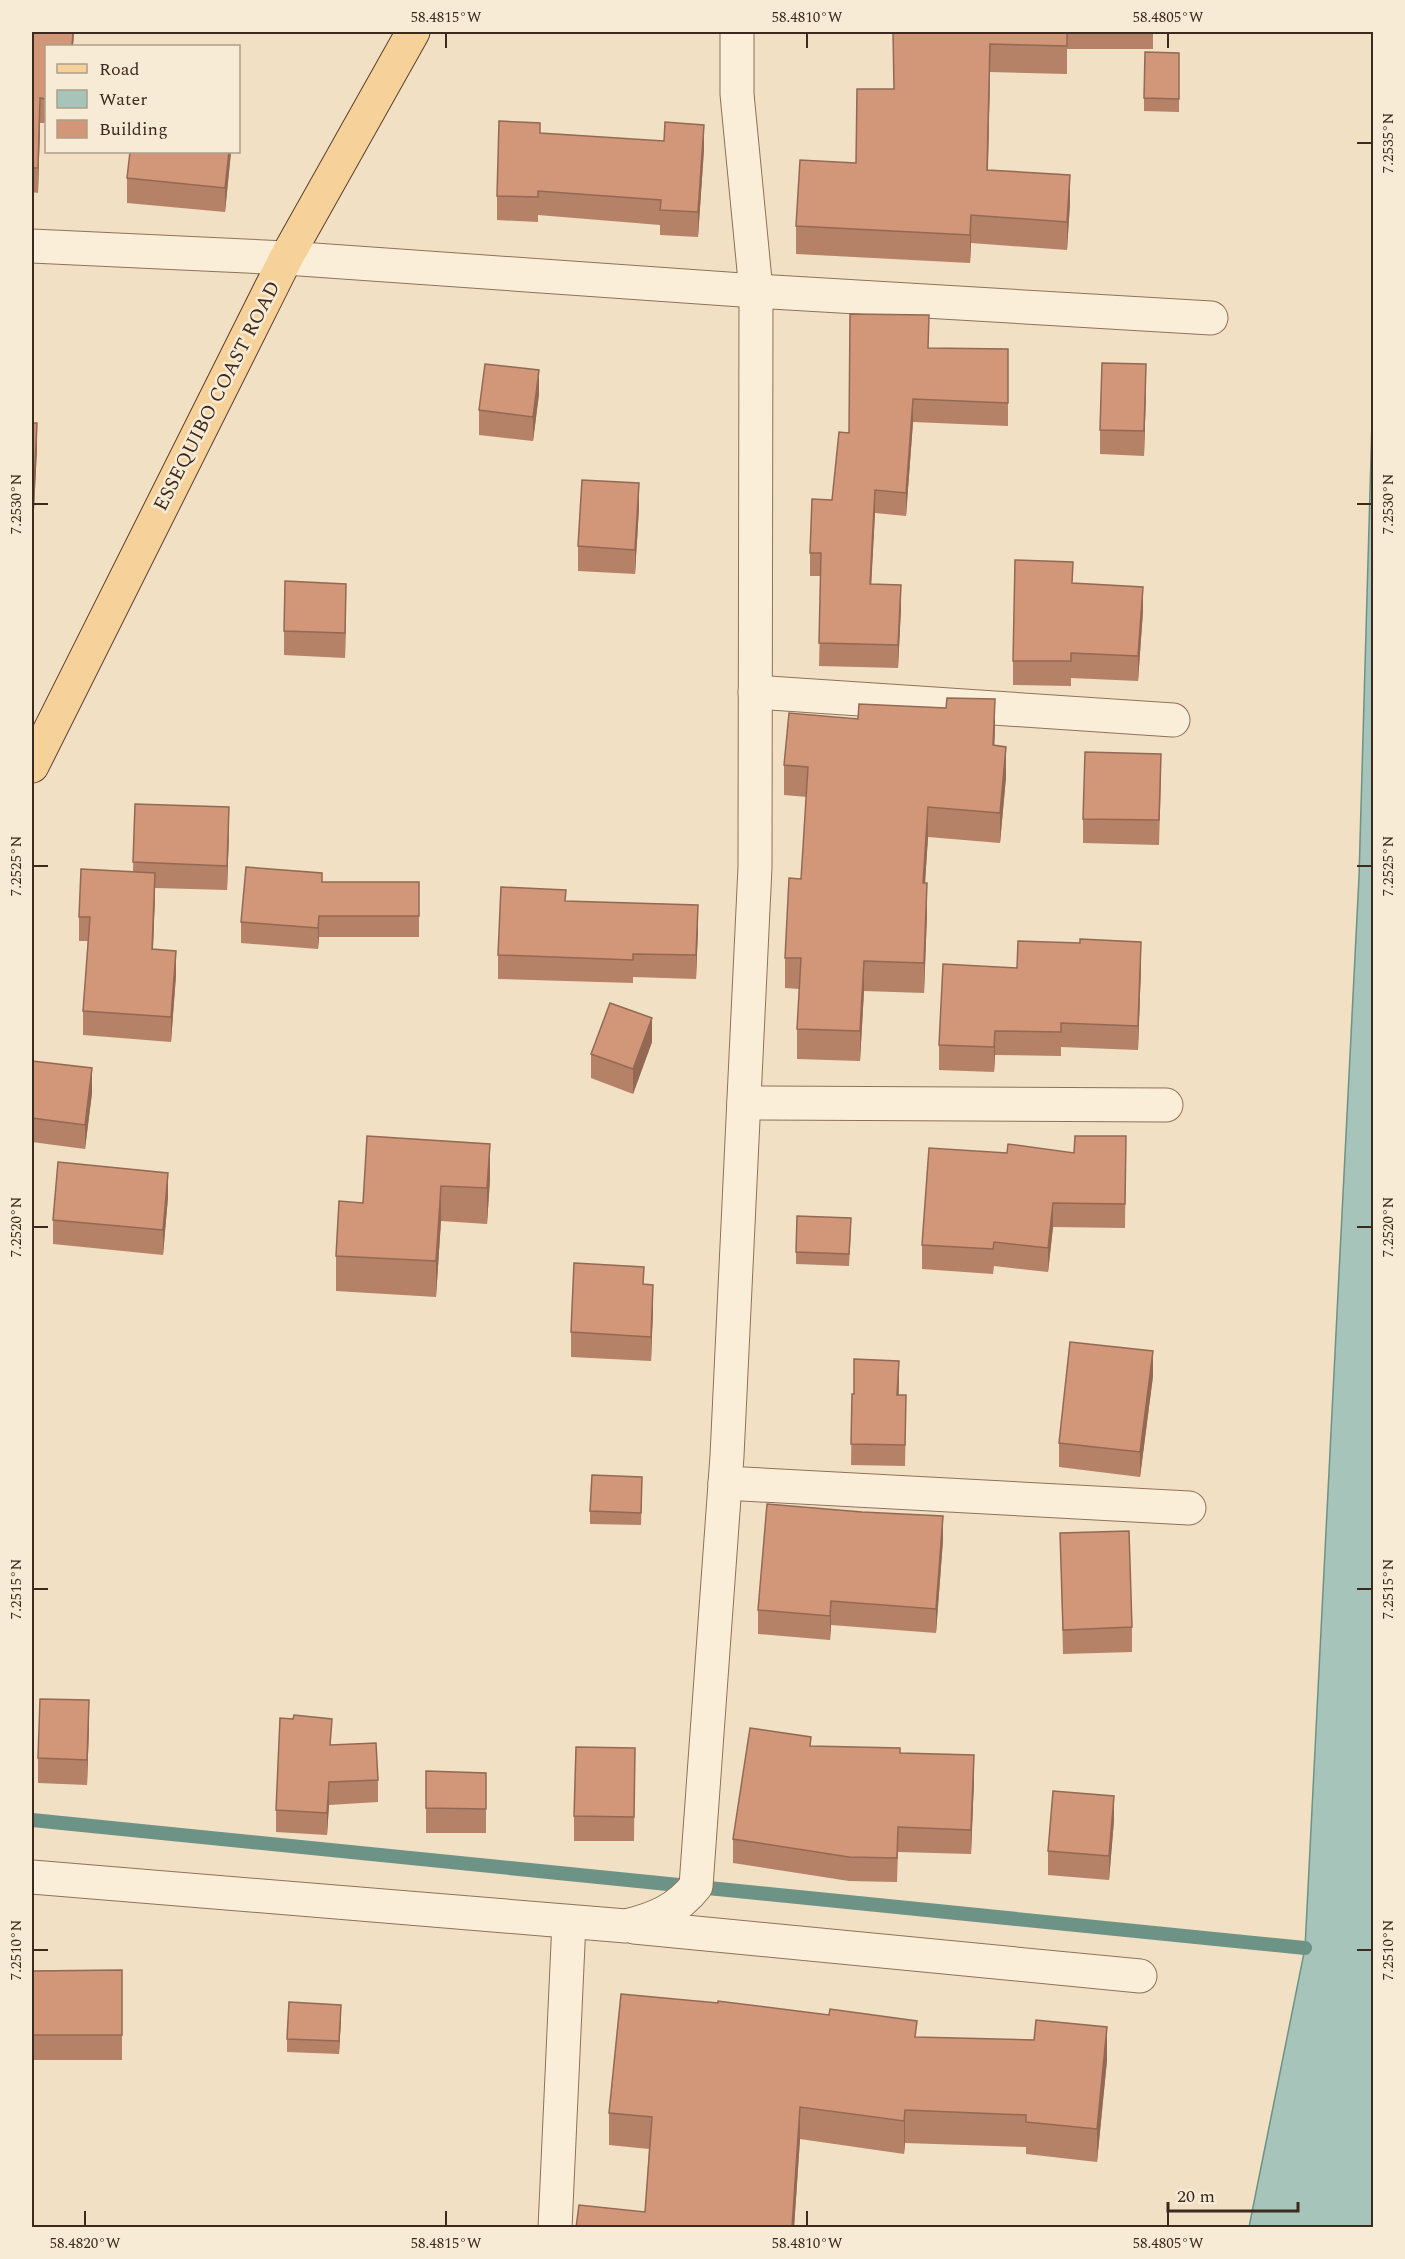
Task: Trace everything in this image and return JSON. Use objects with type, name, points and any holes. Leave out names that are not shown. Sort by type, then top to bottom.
[{"type":"main road","name":"ESSEQUIBO COAST ROAD","points":[[32,766],[286,258],[413,32]]},
{"type":"street","points":[[626,1926],[649,1920],[668,1911],[685,1900],[696,1886],[725,1483],[755,867],[756,291],[737,94],[737,32]]},
{"type":"street","points":[[32,246],[286,258],[756,291],[1211,318]]},
{"type":"street","points":[[755,692],[1173,720]]},
{"type":"street","points":[[744,1103],[1166,1105]]},
{"type":"street","points":[[725,1483],[1189,1508]]},
{"type":"street","points":[[32,1878],[626,1926],[1140,1977]]},
{"type":"street","points":[[555,2228],[568,1922]]},
{"type":"water","points":[[1373,386],[1373,2227],[1249,2227],[1305,1948],[1359,877]]},
{"type":"building","points":[[32,32],[73,32],[72,45],[45,45],[45,99],[40,98],[38,168],[32,168]]},
{"type":"building","points":[[893,32],[1067,32],[1067,46],[990,44],[987,170],[1070,175],[1067,222],[971,215],[970,235],[796,226],[800,160],[856,163],[857,89],[894,89]]},
{"type":"building","points":[[1145,52],[1179,53],[1179,99],[1144,98]]},
{"type":"building","points":[[499,121],[540,123],[540,133],[664,141],[665,122],[704,125],[698,212],[660,210],[661,200],[538,191],[538,197],[497,196]]},
{"type":"building","points":[[130,153],[229,153],[225,188],[127,178]]},
{"type":"building","points":[[850,314],[929,315],[928,348],[1008,349],[1008,403],[913,399],[906,493],[875,490],[870,584],[901,585],[898,645],[819,643],[821,553],[810,553],[812,499],[832,500],[839,432],[849,433]]},
{"type":"building","points":[[1102,363],[1146,364],[1144,431],[1100,430]]},
{"type":"building","points":[[485,364],[539,370],[533,417],[479,410]]},
{"type":"building","points":[[32,423],[37,423],[34,486],[32,486]]},
{"type":"building","points":[[582,480],[639,483],[635,550],[578,546]]},
{"type":"building","points":[[1015,560],[1073,562],[1072,583],[1143,587],[1138,656],[1071,653],[1071,661],[1013,661]]},
{"type":"building","points":[[285,581],[346,584],[345,633],[284,631]]},
{"type":"building","points":[[947,698],[995,699],[993,745],[1006,747],[1000,813],[928,807],[923,883],[927,883],[924,963],[864,961],[860,1031],[797,1029],[801,958],[785,958],[789,878],[801,879],[808,767],[784,765],[789,713],[858,719],[859,704],[946,708]]},
{"type":"building","points":[[1085,752],[1161,754],[1159,820],[1083,819]]},
{"type":"building","points":[[135,804],[229,807],[227,866],[133,862]]},
{"type":"building","points":[[246,867],[322,873],[322,882],[419,882],[419,916],[319,916],[318,928],[241,922]]},
{"type":"building","points":[[81,869],[155,873],[152,949],[176,951],[171,1017],[83,1011],[90,917],[79,917]]},
{"type":"building","points":[[501,887],[566,890],[565,901],[698,905],[696,955],[633,954],[633,960],[498,955]]},
{"type":"building","points":[[1080,939],[1141,942],[1138,1026],[1061,1023],[1061,1032],[995,1031],[994,1047],[939,1045],[943,964],[1017,968],[1018,941],[1080,943]]},
{"type":"building","points":[[610,1003],[652,1018],[633,1069],[591,1054]]},
{"type":"building","points":[[32,1061],[92,1068],[85,1125],[32,1118]]},
{"type":"building","points":[[367,1136],[490,1144],[487,1188],[441,1186],[436,1261],[336,1256],[339,1201],[363,1203]]},
{"type":"building","points":[[1075,1136],[1126,1136],[1125,1204],[1053,1203],[1048,1248],[994,1242],[993,1249],[922,1245],[929,1148],[1007,1153],[1008,1144],[1074,1153]]},
{"type":"building","points":[[58,1162],[168,1173],[163,1230],[53,1220]]},
{"type":"building","points":[[797,1216],[851,1218],[849,1254],[796,1252]]},
{"type":"building","points":[[574,1263],[644,1267],[643,1284],[653,1285],[651,1337],[571,1332]]},
{"type":"building","points":[[1070,1342],[1153,1351],[1140,1452],[1059,1443]]},
{"type":"building","points":[[854,1359],[899,1361],[897,1395],[906,1395],[905,1445],[851,1444]]},
{"type":"building","points":[[592,1475],[642,1477],[641,1513],[590,1511]]},
{"type":"building","points":[[767,1504],[943,1516],[936,1609],[831,1601],[830,1616],[758,1610]]},
{"type":"building","points":[[1129,1531],[1132,1627],[1063,1630],[1060,1533]]},
{"type":"building","points":[[40,1699],[89,1700],[87,1760],[38,1758]]},
{"type":"building","points":[[294,1715],[332,1719],[330,1745],[376,1743],[378,1780],[329,1782],[327,1813],[276,1810],[280,1718],[293,1719]]},
{"type":"building","points":[[750,1728],[811,1737],[810,1746],[900,1748],[900,1753],[974,1755],[971,1830],[898,1827],[897,1858],[849,1857],[733,1839]]},
{"type":"building","points":[[576,1747],[635,1748],[634,1817],[574,1816]]},
{"type":"building","points":[[426,1771],[486,1773],[486,1809],[426,1808]]},
{"type":"building","points":[[1053,1791],[1114,1796],[1109,1856],[1048,1851]]},
{"type":"building","points":[[122,1970],[122,2035],[32,2035],[32,1971]]},
{"type":"building","points":[[621,1994],[718,2003],[718,2001],[829,2015],[830,2009],[917,2021],[915,2037],[1034,2040],[1036,2020],[1107,2027],[1097,2129],[1026,2122],[1026,2115],[905,2110],[904,2121],[800,2107],[792,2228],[576,2228],[579,2205],[645,2212],[652,2117],[609,2113]]},
{"type":"building","points":[[289,2002],[341,2005],[339,2041],[287,2039]]},
{"type":"waterway","points":[[32,1820],[1305,1948]]}]
